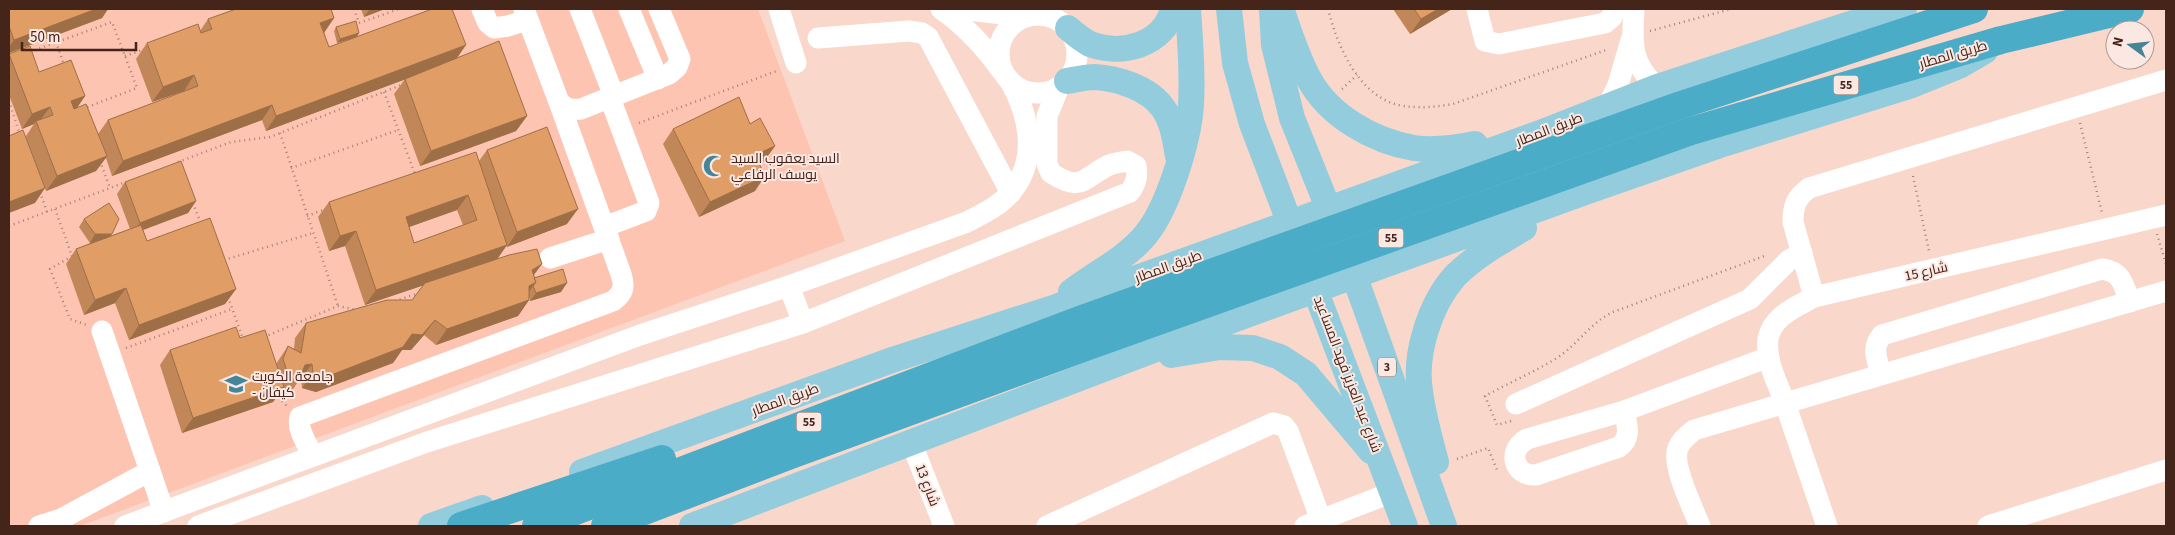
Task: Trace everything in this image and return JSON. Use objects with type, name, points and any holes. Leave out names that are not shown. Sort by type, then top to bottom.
[{"type":"highway","name":"طريق المطار","points":[[536,526],[1082,319],[1682,105],[1974,9]]},
{"type":"highway","name":"طريق المطار","points":[[605,526],[791,455],[1091,345],[1691,131],[2001,40],[2130,9]]},
{"type":"highway","points":[[461,526],[761,426],[777,423],[798,426]]},
{"type":"highway","points":[[644,526],[758,478],[791,455]]},
{"type":"main road","points":[[1063,20],[1088,43],[1116,48],[1133,47],[1157,36],[1167,25],[1173,9]]},
{"type":"main road","points":[[1056,307],[1071,292],[1119,259],[1146,235],[1167,196],[1179,159],[1191,105],[1188,9]]},
{"type":"main road","name":"شارع عبد العزيز فهد المساعيد","points":[[1229,9],[1239,82],[1252,124],[1291,222],[1405,526]]},
{"type":"main road","name":"3","points":[[1272,9],[1274,46],[1292,118],[1329,208],[1444,526]]},
{"type":"main road","points":[[1281,9],[1292,44],[1309,80],[1327,103],[1356,126],[1378,137],[1415,148],[1448,149],[1540,133]]},
{"type":"main road","name":"طريق المطار","points":[[431,526],[886,363],[1056,307],[1540,133],[1657,87],[1887,12],[1904,9]]},
{"type":"main road","name":"طريق المطار","points":[[692,526],[912,444],[1216,326],[1588,191],[1726,143],[1912,86],[1959,66],[2001,40]]},
{"type":"main road","points":[[1063,84],[1092,77],[1118,81],[1143,91],[1154,98],[1170,120],[1179,159]]},
{"type":"main road","points":[[1413,178],[1405,188],[1401,202],[1405,221],[1417,237],[1430,243],[1443,244]]},
{"type":"main road","points":[[1450,526],[1419,389],[1421,346],[1434,309],[1455,277],[1488,249],[1588,191]]},
{"type":"main road","points":[[1200,254],[1213,262],[1222,273],[1228,286],[1228,301],[1224,315],[1216,326]]},
{"type":"main road","points":[[1116,364],[1220,347],[1253,348],[1280,357],[1306,374],[1383,465]]},
{"type":"street","points":[[313,456],[300,429],[298,421],[300,417],[613,301],[620,296],[623,290],[606,233],[560,102],[526,14],[508,26],[494,28],[488,23],[482,9]]},
{"type":"street","points":[[550,258],[606,233],[648,207],[647,198],[580,9]]},
{"type":"street","points":[[629,9],[658,79]]},
{"type":"street","points":[[560,102],[568,109],[573,110],[658,79],[669,74],[677,67],[680,59],[659,9]]},
{"type":"street","points":[[779,9],[796,63]]},
{"type":"street","points":[[941,9],[962,23],[986,48],[1008,78],[1028,92],[1049,92],[1063,84]]},
{"type":"street","points":[[198,526],[427,442],[803,323],[1130,192],[1138,175],[1136,166],[1127,161],[1109,165],[1084,182],[1070,183],[1051,173],[1047,164],[1047,116],[1063,84],[1074,69],[1077,55],[1075,40],[1063,20],[1032,14],[961,9]]},
{"type":"street","points":[[1477,9],[1485,41],[1499,44],[1605,23],[1612,17],[1615,9]]},
{"type":"street","points":[[1634,9],[1633,36],[1637,62],[1645,76],[1657,87]]},
{"type":"street","points":[[125,526],[556,368],[640,335],[789,286],[967,222],[992,208],[1011,193],[1024,173],[1029,150],[1027,121],[1020,100],[1000,63],[1002,42],[1009,29],[1032,14]]},
{"type":"street","points":[[818,38],[909,31],[922,33],[928,37],[1011,193]]},
{"type":"street","points":[[1608,106],[1618,85],[1633,36]]},
{"type":"street","points":[[1814,297],[1792,222],[1796,197],[1809,188],[2166,80]]},
{"type":"street","name":"شارع 15","points":[[1827,526],[1785,402],[1771,368],[1768,339],[1774,325],[1783,314],[1814,297],[2159,217]]},
{"type":"street","points":[[1516,404],[1750,299],[1800,248]]},
{"type":"street","points":[[1881,374],[1874,350],[1876,342],[1882,335],[2102,269],[2110,270],[2119,275],[2130,302]]},
{"type":"street","points":[[789,286],[803,323]]},
{"type":"street","points":[[1700,526],[1676,461],[1677,449],[1682,440],[1694,430],[2166,291]]},
{"type":"street","points":[[102,331],[164,512]]},
{"type":"street","points":[[1624,411],[1629,432],[1624,443],[1619,447],[1536,476],[1524,474],[1515,464],[1517,447],[1527,440],[1624,411],[1769,357]]},
{"type":"street","points":[[556,368],[549,380],[550,387],[558,397],[565,399]]},
{"type":"street","points":[[1047,526],[1273,423],[1284,426],[1288,431],[1313,523],[1393,492]]},
{"type":"street","name":"شارع 13","points":[[912,444],[944,526]]},
{"type":"street","points":[[1988,526],[2166,470]]},
{"type":"street","points":[[39,526],[61,519],[150,471]]},
{"type":"path","points":[[354,9],[359,23],[399,9]]},
{"type":"path","points":[[1328,9],[1342,50],[1357,75],[1376,95],[1398,105],[1429,108],[1452,104],[1604,52],[1633,36],[1731,9]]},
{"type":"path","points":[[24,54],[112,22],[137,88],[81,110]]},
{"type":"path","points":[[56,42],[65,68]]},
{"type":"path","points":[[125,56],[152,46]]},
{"type":"path","points":[[621,129],[796,63]]},
{"type":"path","points":[[170,165],[231,142],[270,137],[403,85]]},
{"type":"path","points":[[384,92],[416,174],[407,177]]},
{"type":"path","points":[[9,101],[21,138]]},
{"type":"path","points":[[2077,107],[2105,229]]},
{"type":"path","points":[[292,168],[399,130]]},
{"type":"path","points":[[280,133],[338,306]]},
{"type":"path","points":[[97,153],[110,188]]},
{"type":"path","points":[[1909,158],[1933,270]]},
{"type":"path","points":[[9,226],[127,182]]},
{"type":"path","points":[[37,184],[47,212]]},
{"type":"path","points":[[192,198],[202,226]]},
{"type":"path","points":[[307,216],[334,205]]},
{"type":"path","points":[[55,209],[72,256],[50,269],[53,277],[70,319],[102,331]]},
{"type":"path","points":[[2159,217],[2166,264]]},
{"type":"path","points":[[215,262],[313,233]]},
{"type":"path","points":[[1516,404],[1520,419],[1497,426],[1485,396],[1556,358],[1572,346],[1600,319],[1613,312],[1800,248]]},
{"type":"path","points":[[225,290],[245,344]]},
{"type":"path","points":[[394,302],[421,292]]},
{"type":"path","points":[[256,340],[338,306],[357,310]]},
{"type":"path","points":[[109,354],[232,308]]},
{"type":"path","points":[[272,385],[275,394],[300,417]]},
{"type":"path","points":[[1436,466],[1488,448],[1497,470],[1515,464]]},
{"type":"shaded area","name":"جامعة الكويت - كيفان","points":[[9,9],[758,9],[845,241],[80,526],[9,526]]},
{"type":"building","points":[[9,9],[96,9],[14,40],[9,26]]},
{"type":"building","points":[[236,9],[331,9],[334,18],[320,23],[329,47],[432,9],[452,9],[466,45],[276,116],[272,105],[123,161],[108,120],[198,86],[194,75],[163,87],[147,43],[198,24],[201,33],[212,29],[208,19]]},
{"type":"building","points":[[1414,9],[1438,9],[1421,19]]},
{"type":"building","points":[[356,21],[359,33],[340,39],[336,27]]},
{"type":"building","points":[[499,41],[527,116],[431,151],[405,79]]},
{"type":"building","points":[[30,46],[39,72],[71,60],[85,96],[71,101],[74,109],[86,104],[107,156],[57,176],[36,121],[53,115],[50,107],[32,114],[9,54]]},
{"type":"building","name":"السيد يعقوب السيد يوسف الرفاعي","points":[[739,97],[750,124],[760,118],[775,146],[755,155],[765,176],[710,202],[673,129]]},
{"type":"building","points":[[547,127],[578,209],[517,232],[487,150]]},
{"type":"building","points":[[23,130],[45,188],[9,202],[9,136]]},
{"type":"building","points":[[476,152],[507,245],[376,290],[356,231],[340,236],[329,202]],"holes":[[[468,195],[477,220],[414,243],[406,217]]]},
{"type":"building","points":[[181,161],[196,201],[140,223],[125,182]]},
{"type":"building","points":[[109,203],[119,219],[112,234],[95,234],[84,219]]},
{"type":"building","points":[[210,218],[236,289],[139,325],[126,288],[95,300],[76,249],[141,225],[147,241]]},
{"type":"building","points":[[537,249],[542,264],[532,270],[536,282],[529,286],[529,300],[447,329],[435,320],[422,335],[412,334],[403,347],[326,377],[313,373],[312,364],[305,365],[298,382],[288,374],[283,359],[288,346],[301,353],[306,323],[387,300],[412,300],[425,283],[509,255]]},
{"type":"building","points":[[563,269],[567,283],[536,293],[533,286],[536,282],[534,278]]},
{"type":"building","points":[[236,327],[240,338],[265,330],[284,387],[193,418],[170,350]]},
{"type":"place","name":"السيد يعقوب السيد يوسف الرفاعي","points":[[714,166]]},
{"type":"place","name":"جامعة الكويت - كيفان","points":[[236,384]]}]
